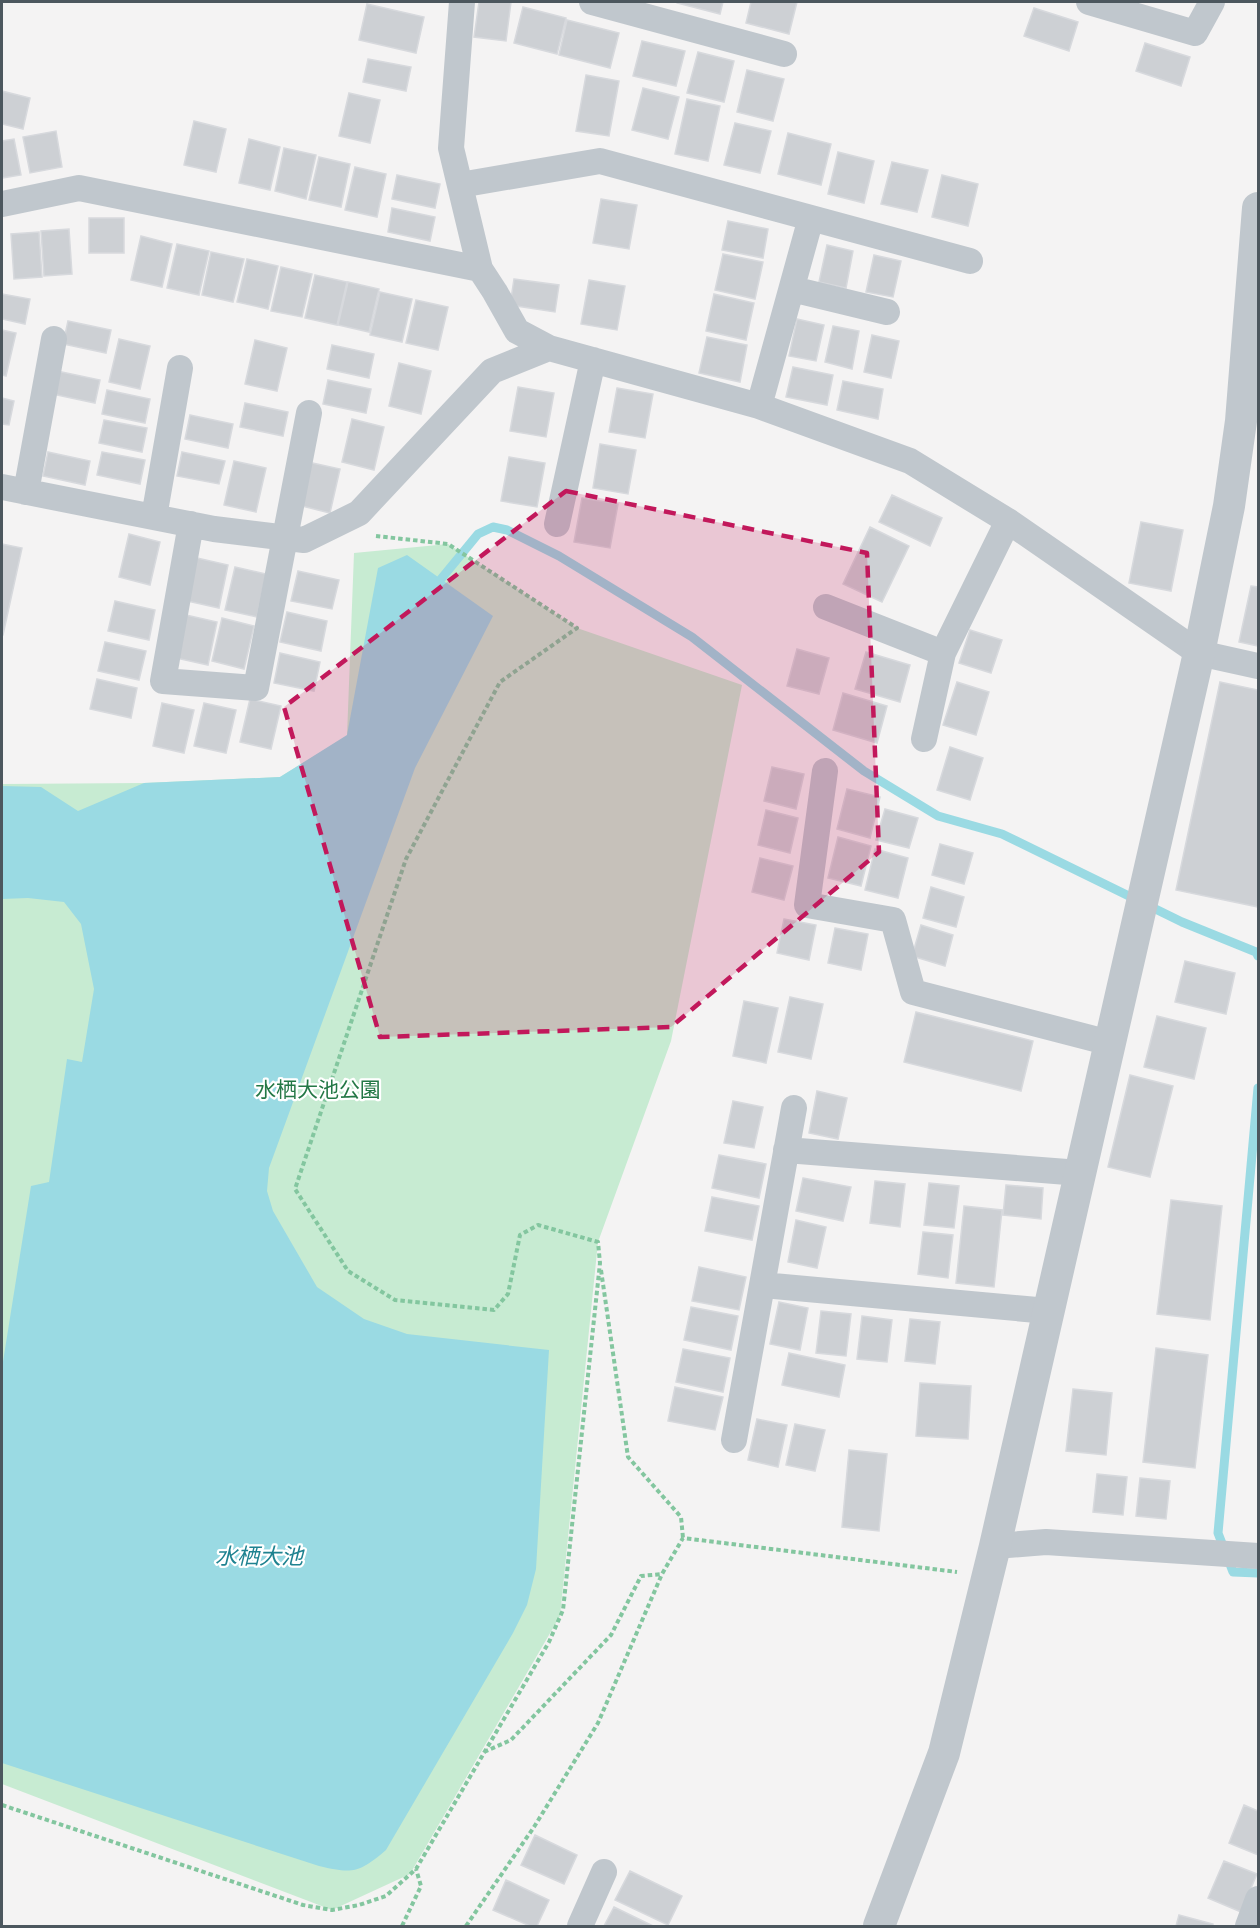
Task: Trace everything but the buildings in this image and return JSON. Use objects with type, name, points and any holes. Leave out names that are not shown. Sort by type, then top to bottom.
[{"type":"street","points":[[462,2],[451,148],[480,269],[517,331],[549,348],[759,406],[910,461],[1008,521],[1199,653],[1258,666]]},
{"type":"street","points":[[592,2],[784,54]]},
{"type":"street","points":[[1089,2],[1195,33],[1212,2]]},
{"type":"street","points":[[460,185],[600,161],[970,261]]},
{"type":"street","points":[[2,204],[79,188],[480,269]]},
{"type":"street","points":[[879,1926],[944,1754],[991,1561],[1199,653],[1229,506],[1241,421],[1258,208]]},
{"type":"street","points":[[759,406],[811,218]]},
{"type":"street","points":[[792,289],[887,312]]},
{"type":"street","points":[[54,339],[14,490],[191,524],[304,540],[359,513],[492,371],[549,348]]},
{"type":"street","points":[[557,524],[593,360]]},
{"type":"street","points":[[154,517],[180,368]]},
{"type":"street","points":[[191,524],[163,681],[256,688],[309,413]]},
{"type":"street","points":[[924,739],[943,653],[1008,521]]},
{"type":"street","points":[[826,607],[943,653]]},
{"type":"street","points":[[825,771],[807,905],[893,920],[913,992],[1110,1043]]},
{"type":"street","points":[[734,1440],[794,1107]]},
{"type":"street","points":[[786,1150],[1080,1173]]},
{"type":"street","points":[[762,1285],[1048,1311]]},
{"type":"street","points":[[991,1561],[1046,1542],[1256,1563]]},
{"type":"street","points":[[580,1926],[604,1872]]},
{"type":"street","points":[[1248,1926],[1258,1899]]},
{"type":"path","points":[[327,529],[448,544],[577,628],[500,682],[406,859],[295,1189],[348,1271],[395,1300],[494,1310],[508,1294],[520,1235],[538,1225],[598,1242],[628,1456],[681,1517],[683,1538],[662,1574],[598,1723],[534,1827],[466,1926]]},
{"type":"path","points":[[2,1805],[303,1905],[332,1910],[359,1905],[386,1896],[416,1869],[549,1642],[563,1610],[600,1263]]},
{"type":"path","points":[[683,1538],[991,1561]]},
{"type":"path","points":[[484,1752],[511,1740],[611,1635],[641,1576],[662,1574]]},
{"type":"path","points":[[402,1926],[421,1886],[416,1869]]},
{"type":"highlighted area","points":[[566,491],[867,553],[879,852],[671,1027],[380,1037],[284,707]]},
{"type":"green space","name":"水栖大池公園","points":[[448,544],[577,628],[742,685],[671,1041],[598,1242],[560,1616],[410,1874],[332,1910],[2,1784],[2,784],[144,783],[280,777],[347,736],[354,553]]},
{"type":"water","name":"水栖大池","points":[[407,555],[493,616],[415,768],[269,1168],[267,1191],[273,1211],[317,1287],[364,1319],[407,1334],[549,1350],[536,1569],[527,1605],[513,1633],[386,1850],[362,1867],[348,1871],[319,1866],[2,1763],[2,1368],[31,1186],[49,1182],[67,1059],[82,1062],[94,989],[81,924],[64,902],[28,898],[2,899],[2,786],[41,787],[78,811],[144,783],[280,777],[347,735],[378,568]]},
{"type":"waterway","points":[[441,579],[478,534],[493,527],[507,530],[559,556],[692,637],[864,771],[938,816],[1002,834],[1182,922],[1256,952],[1258,956]]},
{"type":"waterway","points":[[1258,1088],[1218,1533],[1233,1572],[1258,1573]]}]
